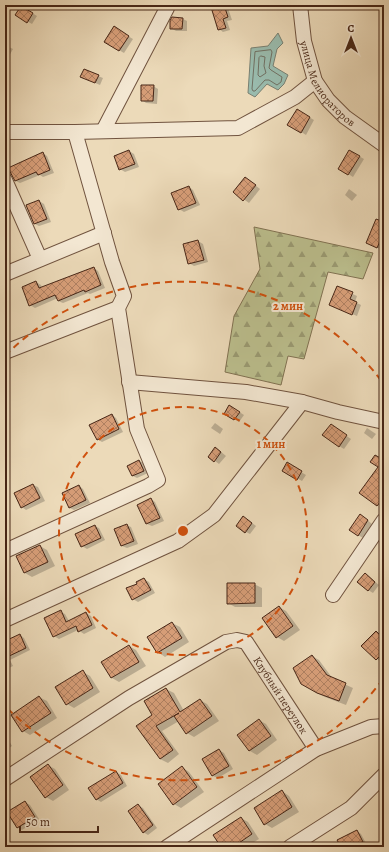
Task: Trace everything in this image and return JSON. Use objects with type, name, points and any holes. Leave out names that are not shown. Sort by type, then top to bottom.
[{"type":"street","name":"улица Мелиораторов","points":[[300,5],[304,41],[315,81],[328,100],[345,117],[384,145]]},
{"type":"street","points":[[103,130],[167,8]]},
{"type":"street","points":[[5,132],[75,132],[103,130],[238,128],[295,97],[315,81]]},
{"type":"street","points":[[5,551],[148,486],[158,480],[137,429],[118,308],[124,296],[75,132]]},
{"type":"street","points":[[5,180],[40,259]]},
{"type":"street","points":[[5,274],[104,233]]},
{"type":"street","points":[[5,352],[118,308]]},
{"type":"street","points":[[129,382],[246,392],[302,402],[384,422]]},
{"type":"street","points":[[5,620],[178,541],[214,515],[302,402]]},
{"type":"street","points":[[334,595],[384,520]]},
{"type":"street","name":"Клубный переулок","points":[[5,779],[129,698],[226,642],[237,640],[246,642],[316,748]]},
{"type":"street","points":[[167,847],[316,748],[371,727],[384,726]]},
{"type":"street","points":[[290,847],[351,808],[384,775]]},
{"type":"green space","points":[[254,227],[373,253],[363,279],[328,272],[304,359],[288,356],[281,385],[225,372],[234,316],[260,269]]},
{"type":"water","points":[[278,33],[283,43],[277,49],[273,66],[288,75],[284,84],[278,90],[267,84],[255,97],[248,93],[251,48],[268,46]]},
{"type":"building","points":[[224,5],[228,17],[223,19],[226,28],[218,30],[211,7]]},
{"type":"building","points":[[21,6],[33,13],[27,23],[15,15]]},
{"type":"building","points":[[172,17],[183,18],[182,29],[170,29],[170,20]]},
{"type":"building","points":[[114,26],[129,36],[119,51],[104,42]]},
{"type":"building","points":[[84,69],[99,75],[95,83],[80,77]]},
{"type":"building","points":[[141,85],[154,85],[153,101],[141,101]]},
{"type":"building","points":[[297,109],[310,117],[301,133],[287,125]]},
{"type":"building","points":[[129,150],[135,164],[119,170],[114,156]]},
{"type":"building","points":[[349,150],[360,156],[348,175],[338,169]]},
{"type":"building","points":[[43,152],[50,170],[38,175],[36,172],[15,181],[8,168]]},
{"type":"building","points":[[245,177],[256,185],[243,201],[233,192]]},
{"type":"building","points":[[189,186],[196,203],[178,210],[171,193]]},
{"type":"building","points":[[39,200],[47,219],[34,224],[26,205]]},
{"type":"building","points":[[376,219],[384,222],[384,232],[377,248],[366,243]]},
{"type":"building","points":[[198,240],[204,260],[188,264],[183,244]]},
{"type":"building","points":[[94,267],[101,285],[85,292],[84,290],[58,301],[55,295],[29,306],[22,287],[36,281],[39,288]]},
{"type":"building","points":[[337,286],[353,292],[350,299],[357,302],[352,315],[329,305]]},
{"type":"building","points":[[229,405],[240,412],[234,420],[224,414]]},
{"type":"building","points":[[112,414],[119,429],[97,440],[89,425]]},
{"type":"building","points":[[331,424],[347,435],[339,447],[322,435]]},
{"type":"building","points":[[215,447],[221,452],[214,462],[208,457]]},
{"type":"building","points":[[375,455],[384,460],[384,497],[377,506],[359,493],[378,467],[370,462]]},
{"type":"building","points":[[139,460],[144,471],[132,476],[127,466]]},
{"type":"building","points":[[287,462],[302,471],[297,480],[282,471]]},
{"type":"building","points":[[33,484],[40,498],[21,508],[14,493]]},
{"type":"building","points":[[79,485],[86,500],[69,508],[62,493]]},
{"type":"building","points":[[151,498],[160,518],[146,524],[137,505]]},
{"type":"building","points":[[360,514],[368,520],[358,536],[349,530]]},
{"type":"building","points":[[243,516],[252,523],[245,533],[236,526]]},
{"type":"building","points":[[127,524],[134,541],[121,546],[114,529]]},
{"type":"building","points":[[95,525],[101,538],[81,547],[75,534]]},
{"type":"building","points":[[40,545],[48,562],[24,573],[16,556]]},
{"type":"building","points":[[365,573],[375,582],[368,591],[357,582]]},
{"type":"building","points":[[144,578],[151,590],[132,600],[126,588],[137,584],[136,582]]},
{"type":"building","points":[[227,583],[255,583],[255,603],[227,604]]},
{"type":"building","points":[[279,606],[293,626],[276,638],[262,618]]},
{"type":"building","points":[[61,610],[66,622],[86,612],[92,625],[78,632],[76,626],[53,637],[44,618]]},
{"type":"building","points":[[172,622],[182,638],[157,653],[147,637]]},
{"type":"building","points":[[376,631],[384,639],[384,652],[376,660],[361,646]]},
{"type":"building","points":[[20,634],[26,648],[5,658],[5,641]]},
{"type":"building","points":[[129,645],[139,662],[111,678],[101,662]]},
{"type":"building","points":[[312,655],[327,675],[346,683],[339,701],[317,693],[301,684],[293,668]]},
{"type":"building","points":[[83,670],[93,688],[66,705],[55,687]]},
{"type":"building","points":[[166,688],[180,712],[200,699],[212,716],[186,734],[174,716],[179,713],[156,726],[173,750],[160,759],[136,726],[152,715],[144,701]]},
{"type":"building","points":[[39,696],[51,713],[22,732],[11,715]]},
{"type":"building","points":[[259,719],[271,736],[249,751],[237,735]]},
{"type":"building","points":[[219,749],[229,766],[212,776],[202,759]]},
{"type":"building","points":[[48,764],[63,785],[45,798],[30,777]]},
{"type":"building","points":[[182,766],[197,787],[173,805],[158,784]]},
{"type":"building","points":[[116,771],[123,783],[96,800],[88,788]]},
{"type":"building","points":[[282,790],[292,807],[264,825],[254,808]]},
{"type":"building","points":[[25,801],[35,817],[17,828],[7,812]]},
{"type":"building","points":[[138,804],[153,825],[143,833],[128,811]]},
{"type":"building","points":[[241,817],[252,834],[233,847],[221,847],[213,835]]},
{"type":"building","points":[[357,830],[363,842],[354,847],[341,847],[337,840]]}]
